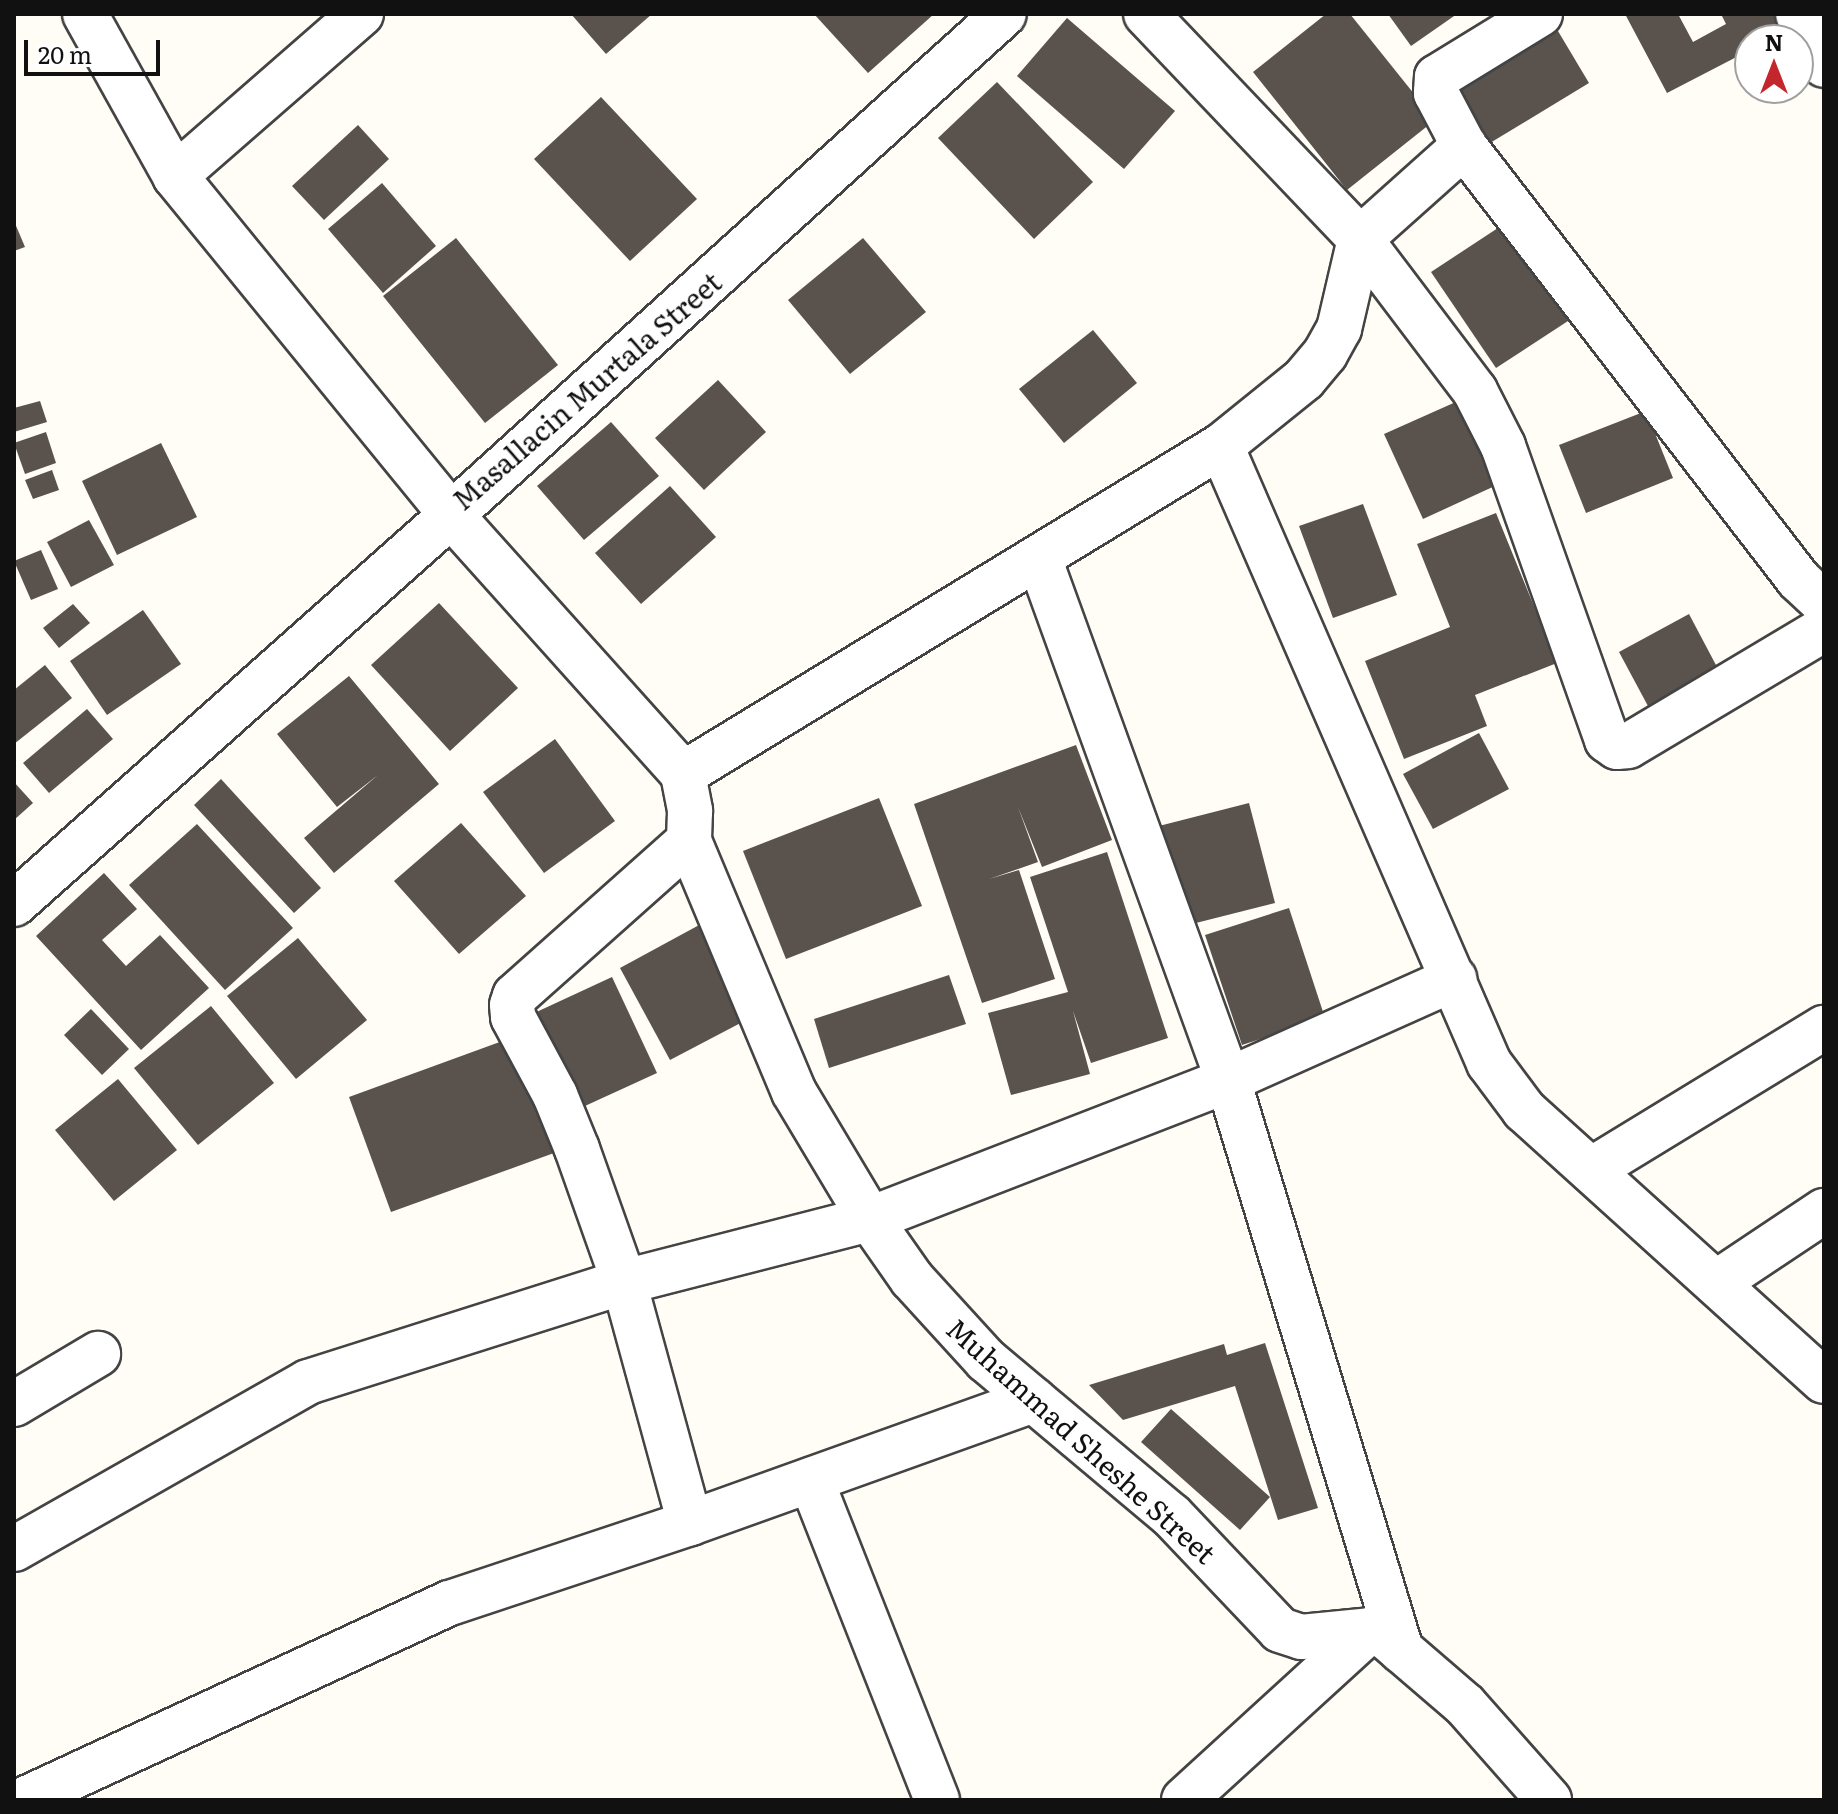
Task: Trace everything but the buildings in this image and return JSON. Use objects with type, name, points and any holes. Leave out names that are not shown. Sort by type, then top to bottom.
[{"type":"street","name":"Masallacin Murtala Street","points":[[85,14],[175,176],[451,515],[1004,14]]},
{"type":"street","points":[[175,176],[361,14]]},
{"type":"street","points":[[1146,14],[1360,239],[1475,391],[1503,446],[1607,740],[1617,747],[1628,746],[1824,629]]},
{"type":"street","points":[[1540,14],[1437,77],[1436,93],[1464,146],[1799,580],[1824,603]]},
{"type":"street","points":[[1798,14],[1824,65]]},
{"type":"street","points":[[14,904],[451,515],[683,774],[1221,446],[1304,379],[1325,354],[1339,329],[1360,239],[1464,146]]},
{"type":"street","points":[[1221,446],[1489,1063],[1524,1110],[1824,1381]]},
{"type":"street","points":[[1039,558],[1228,1080],[1386,1640],[1465,1705],[1549,1800]]},
{"type":"street","name":"Muhammad Sheshe Street","points":[[683,774],[690,811],[689,841],[794,1092],[870,1219],[912,1279],[986,1360],[1171,1515],[1280,1630],[1301,1637],[1386,1640]]},
{"type":"street","points":[[689,841],[515,996],[512,1005],[513,1017],[572,1135],[624,1282],[690,1523]]},
{"type":"street","points":[[14,1549],[308,1382],[624,1282],[870,1219],[1228,1080],[1454,979]]},
{"type":"street","points":[[1591,1170],[1824,1028]]},
{"type":"street","points":[[1716,1283],[1824,1211]]},
{"type":"street","points":[[14,1404],[98,1354]]},
{"type":"street","points":[[23,1800],[450,1603],[690,1523],[1034,1400]]},
{"type":"street","points":[[811,1480],[937,1800]]},
{"type":"street","points":[[1184,1800],[1386,1640]]}]
